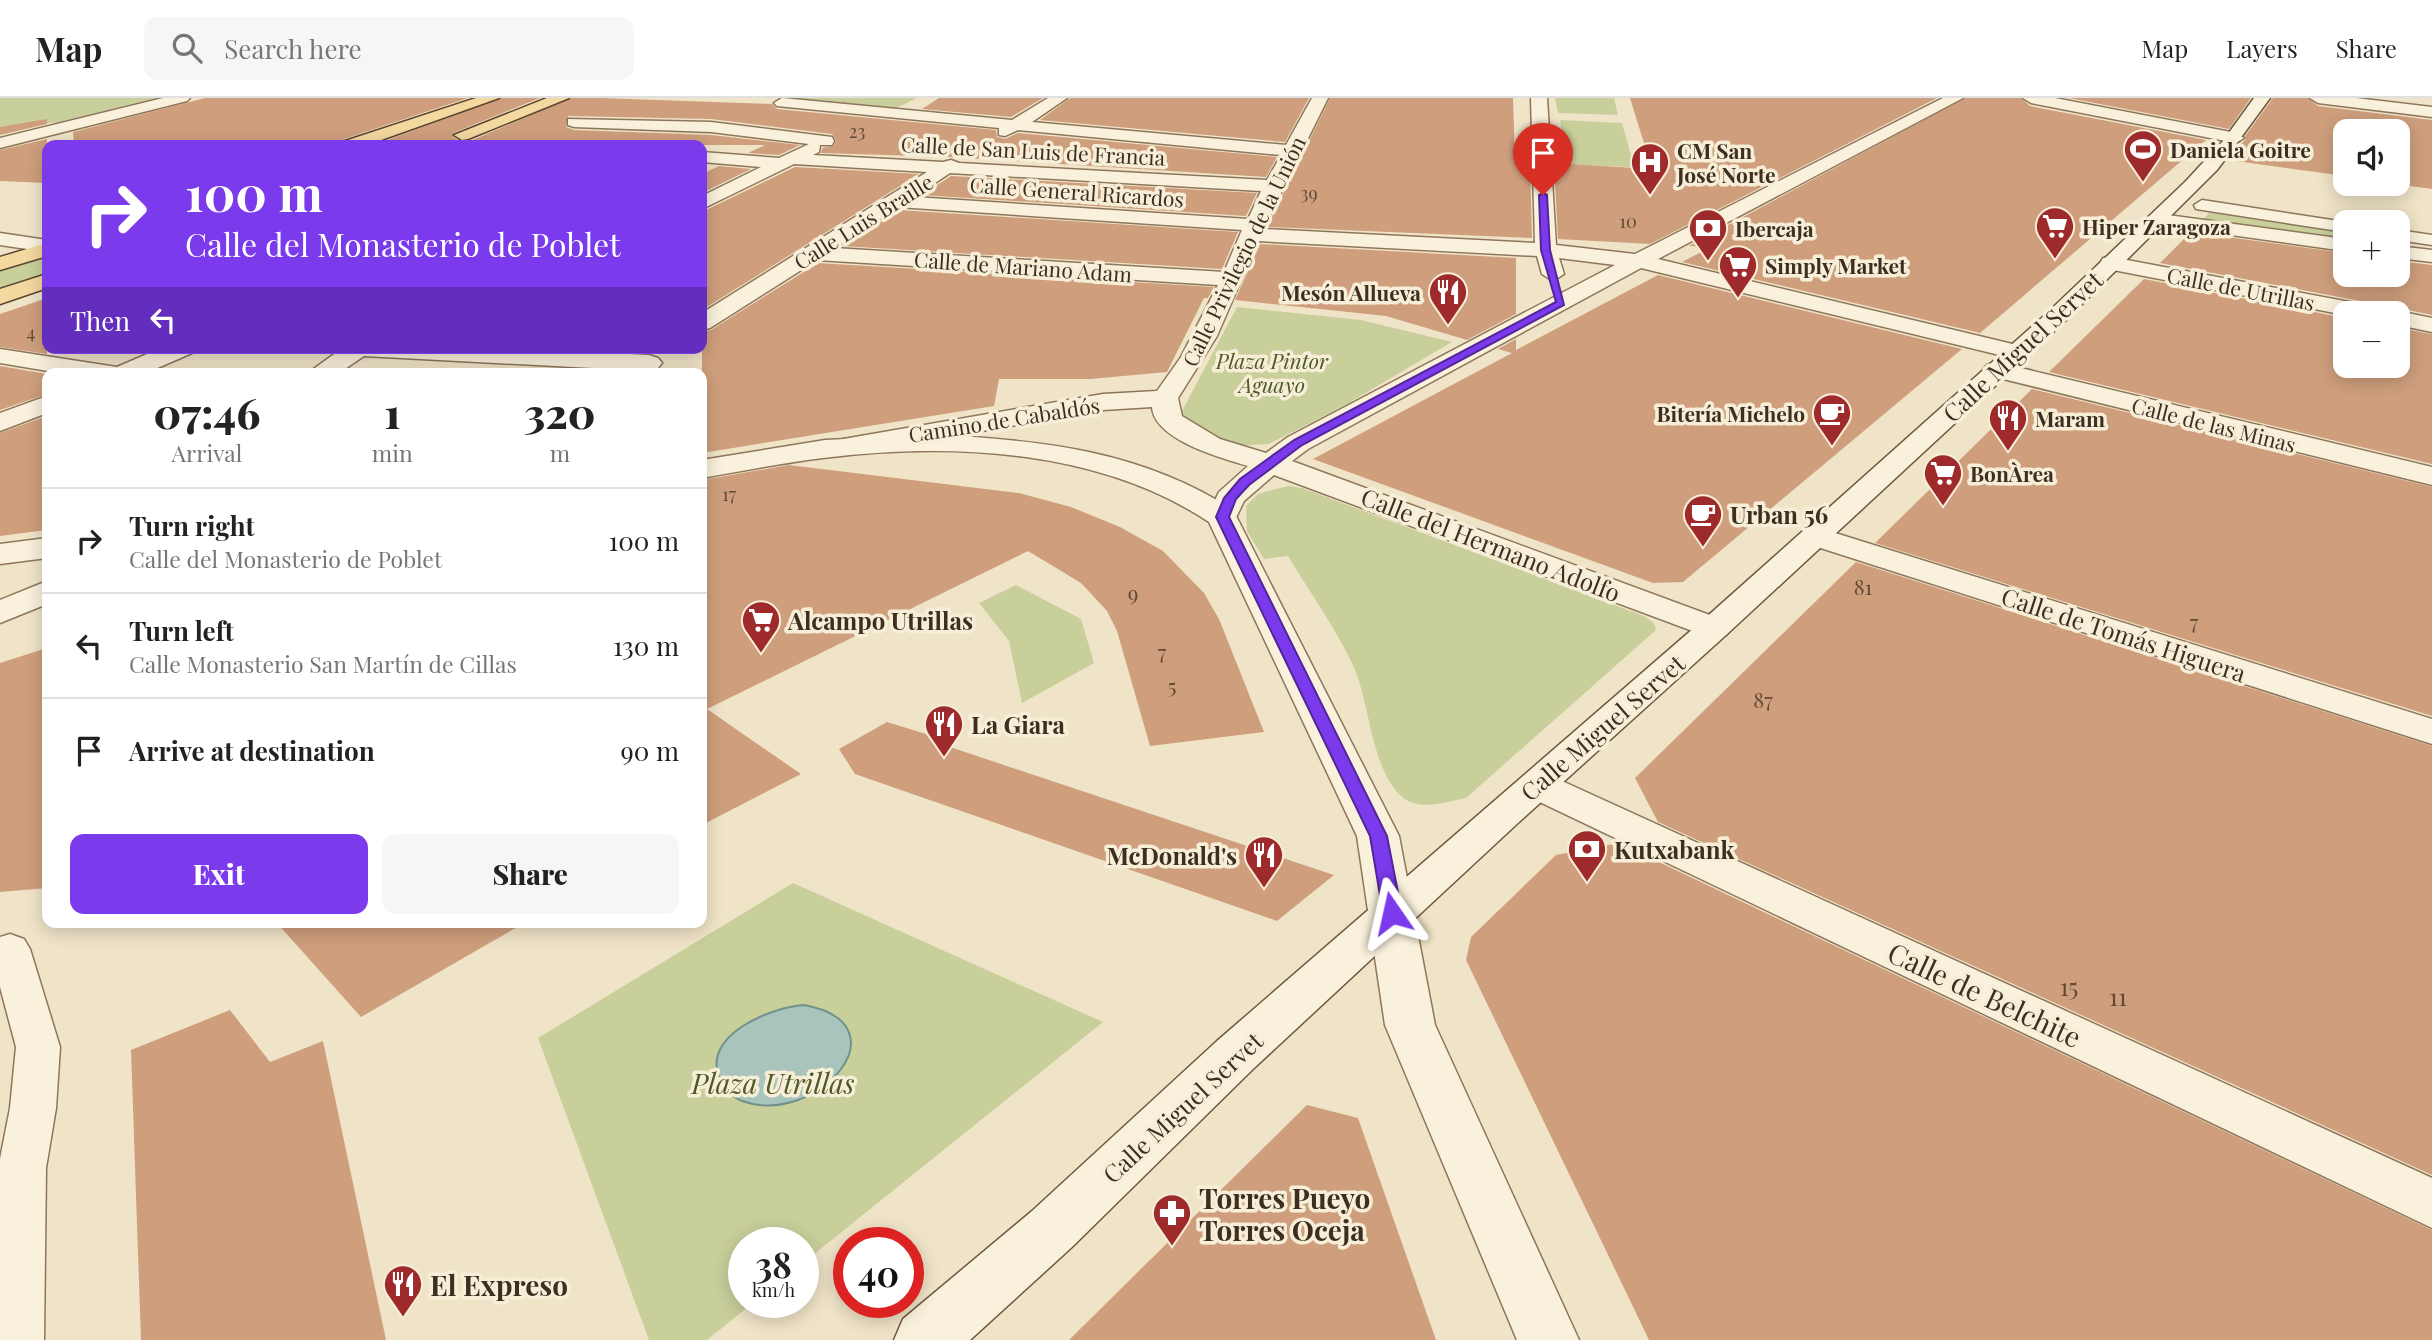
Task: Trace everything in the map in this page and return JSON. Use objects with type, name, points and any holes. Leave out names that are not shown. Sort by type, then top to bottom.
[{"type":"main road","points":[[366,140],[491,98]]},
{"type":"main road","points":[[449,140],[561,98]]},
{"type":"main road","points":[[0,264],[42,249]]},
{"type":"main road","points":[[0,297],[42,283]]},
{"type":"street","points":[[0,143],[182,98]]},
{"type":"street","points":[[707,200],[852,128],[893,113],[922,98]]},
{"type":"street","name":"Calle Luis Braille","points":[[707,320],[1059,98]]},
{"type":"street","name":"Calle Privilegio de la Unión","points":[[1166,398],[1180,379],[1233,279],[1273,186],[1320,98]]},
{"type":"street","points":[[1539,98],[1546,250],[1561,303]]},
{"type":"street","points":[[1548,1340],[1410,1025],[1378,836],[1223,517],[1230,498],[1268,463],[1298,443],[1639,261],[1955,98]]},
{"type":"street","points":[[2031,98],[2236,138]]},
{"type":"street","name":"Calle Miguel Servet","points":[[925,1340],[1072,1211],[1235,1055],[1392,913],[1714,628],[2006,361],[2044,331],[2111,263],[2160,220],[2236,138],[2262,98]]},
{"type":"street","points":[[2318,98],[2432,111]]},
{"type":"street","points":[[691,140],[777,105],[893,113],[1292,150]]},
{"type":"street","points":[[603,140],[659,110]]},
{"type":"street","points":[[574,122],[721,128],[826,141]]},
{"type":"street","name":"Calle de San Luis de Francia","points":[[707,157],[1273,186]]},
{"type":"street","name":"Calle General Ricardos","points":[[895,201],[1546,250],[1639,261]]},
{"type":"street","points":[[2202,205],[2333,225]]},
{"type":"street","points":[[2160,220],[2333,243]]},
{"type":"street","points":[[2410,237],[2432,240]]},
{"type":"street","points":[[0,239],[42,246]]},
{"type":"street","name":"Calle de Mariano Adam","points":[[813,253],[1233,279]]},
{"type":"street","points":[[2410,253],[2432,256]]},
{"type":"street","name":"Calle de las Minas","points":[[1639,261],[2432,476]]},
{"type":"street","name":"Calle de Utrillas","points":[[2111,263],[2333,306]]},
{"type":"street","points":[[2410,320],[2432,325]]},
{"type":"street","points":[[136,368],[169,354]]},
{"type":"street","points":[[329,368],[351,354]]},
{"type":"street","points":[[502,354],[652,361]]},
{"type":"street","points":[[0,356],[79,368]]},
{"type":"street","points":[[1166,398],[1166,413],[1189,435],[1225,450],[1268,463]]},
{"type":"street","name":"Camino de Cabaldós","points":[[707,468],[1103,402],[1166,398]]},
{"type":"street","points":[[0,424],[42,406]]},
{"type":"street","name":"Camino de Cabaldós","points":[[843,447],[944,445],[1044,453],[1147,476],[1182,490],[1223,517]]},
{"type":"street","name":"Calle del Hermano Adolfo","points":[[1268,463],[1714,628]]},
{"type":"street","name":"Calle de Tomás Higuera","points":[[1816,536],[2432,732]]},
{"type":"street","points":[[0,554],[42,546]]},
{"type":"street","points":[[0,613],[42,593]]},
{"type":"street","name":"Calle de Belchite","points":[[1537,785],[2432,1204]]},
{"type":"street","points":[[10,949],[38,1048],[33,1108],[22,1168],[17,1340]]},
{"type":"green space","points":[[0,98],[156,98],[60,122],[0,127]]},
{"type":"green space","points":[[799,98],[917,98],[890,111],[792,101]]},
{"type":"green space","points":[[1555,98],[1614,98],[1618,115],[1558,113]]},
{"type":"green space","points":[[1560,120],[1622,123],[1631,155],[1758,180],[1744,187],[1649,168],[1567,164]]},
{"type":"green space","points":[[2220,202],[2333,219],[2333,239],[2200,222]]},
{"type":"green space","points":[[42,258],[42,276],[0,289],[0,271]]},
{"type":"green space","name":"Plaza Pintor Aguayo","points":[[1237,307],[1361,320],[1452,342],[1347,404],[1269,444],[1232,446],[1184,418],[1182,411]]},
{"type":"green space","points":[[1288,486],[1302,488],[1644,616],[1654,623],[1656,630],[1466,798],[1431,805],[1406,800],[1389,781],[1382,766],[1358,678],[1345,649],[1288,556],[1264,559],[1247,531],[1246,506],[1258,494]]},
{"type":"green space","points":[[1016,585],[1081,619],[1094,663],[1022,703],[1009,641],[979,603]]},
{"type":"green space","name":"Plaza Utrillas","points":[[793,883],[1103,1022],[848,1227],[833,1227],[833,1239],[819,1250],[819,1227],[728,1227],[728,1318],[734,1318],[707,1340],[649,1340],[538,1038]]},
{"type":"water","points":[[804,1005],[834,1016],[849,1032],[850,1051],[840,1070],[822,1088],[798,1100],[770,1105],[742,1101],[732,1095],[720,1079],[717,1063],[720,1049],[729,1037],[758,1018],[775,1011]]},
{"type":"building","points":[[205,98],[468,98],[343,140],[74,140],[73,132]]},
{"type":"building","points":[[501,98],[540,98],[453,133],[453,137],[458,140],[388,140]]},
{"type":"building","points":[[571,98],[600,98],[772,104],[777,109],[996,130],[997,137],[1005,139],[1018,133],[1277,157],[1266,177],[950,157],[821,153],[822,148],[834,146],[836,140],[832,134],[711,119],[568,116],[566,127],[574,130],[711,135],[800,145],[779,155],[748,153],[765,145],[707,145],[707,140],[473,140]]},
{"type":"building","points":[[939,98],[1043,98],[1011,117],[922,109]]},
{"type":"building","points":[[1070,98],[1309,98],[1285,142],[1040,120]]},
{"type":"building","points":[[1330,98],[1513,98],[1515,161],[1530,162],[1532,238],[1267,227]]},
{"type":"building","points":[[1630,98],[1937,98],[1650,244],[1558,239],[1554,163],[1652,169]]},
{"type":"building","points":[[1965,98],[2021,98],[2030,106],[2206,140],[1980,333],[1682,262],[1711,247],[1689,246]]},
{"type":"building","points":[[2069,98],[2251,98],[2229,129]]},
{"type":"building","points":[[2273,98],[2308,98],[2318,106],[2432,120],[2432,189],[2410,186],[2410,119],[2333,119],[2333,174],[2236,161],[2231,155],[2246,139],[2245,136]]},
{"type":"building","points":[[47,119],[47,124],[0,135],[0,127]]},
{"type":"building","points":[[42,140],[42,183],[0,181],[0,150]]},
{"type":"building","points":[[719,166],[751,169],[707,191],[707,172]]},
{"type":"building","points":[[795,167],[919,174],[707,307],[707,210]]},
{"type":"building","points":[[951,176],[1257,193],[1246,216],[922,195]]},
{"type":"building","points":[[899,210],[1238,232],[1222,269],[842,246]]},
{"type":"building","points":[[2191,232],[2333,251],[2333,287],[2410,287],[2410,262],[2432,265],[2432,315],[2410,310],[2410,301],[2360,301],[2160,263]]},
{"type":"building","points":[[1260,244],[1516,258],[1516,314],[1467,340],[1386,316],[1235,300]]},
{"type":"building","points":[[818,263],[1214,287],[1208,298],[1204,298],[1167,372],[1091,379],[999,379],[994,406],[707,452],[707,368],[702,368],[702,354],[707,354],[707,331]]},
{"type":"building","points":[[1658,275],[1962,349],[1683,582],[1653,583],[1313,459],[1512,353],[1498,349],[1516,339],[1516,350]]},
{"type":"building","points":[[2144,279],[2333,316],[2333,378],[2410,378],[2410,330],[2432,334],[2432,464],[2049,372]]},
{"type":"building","points":[[42,300],[42,353],[0,347],[0,314]]},
{"type":"building","points":[[0,366],[42,373],[42,396],[0,410]]},
{"type":"building","points":[[2032,389],[2432,487],[2432,716],[1875,543]]},
{"type":"building","points":[[42,418],[42,531],[0,536],[0,433]]},
{"type":"building","points":[[789,465],[1019,493],[1071,507],[1120,527],[1163,551],[1204,593],[1219,619],[1264,732],[1150,746],[1117,631],[1107,611],[1081,583],[1028,551],[707,709],[707,479]]},
{"type":"building","points":[[1856,562],[2432,746],[2432,1175],[1658,822],[1635,778]]},
{"type":"building","points":[[42,650],[42,888],[0,892],[0,663]]},
{"type":"building","points":[[707,709],[801,774],[707,822]]},
{"type":"building","points":[[887,722],[939,738],[935,742],[1334,875],[1277,921],[855,774],[839,749]]},
{"type":"building","points":[[1619,843],[2432,1230],[2432,1340],[1649,1340],[1466,960],[1471,937],[1556,855]]},
{"type":"building","points":[[281,928],[516,928],[361,1017]]},
{"type":"building","points":[[230,1010],[270,1062],[323,1041],[386,1340],[141,1340],[131,1050]]},
{"type":"building","points":[[1307,1105],[1358,1118],[1436,1340],[1069,1340]]},
{"type":"place","name":"Daniela Goitre","points":[[2143,183]]},
{"type":"place","name":"CM San José Norte","points":[[1650,196]]},
{"type":"place","name":"Hiper Zaragoza","points":[[2055,260]]},
{"type":"place","name":"Ibercaja","points":[[1708,262]]},
{"type":"place","name":"Simply Market","points":[[1738,299]]},
{"type":"place","name":"Mesón Allueva","points":[[1448,326]]},
{"type":"place","name":"Bitería Michelo","points":[[1832,447]]},
{"type":"place","name":"Maram","points":[[2008,452]]},
{"type":"place","name":"BonÀrea","points":[[1943,507]]},
{"type":"place","name":"Urban 56","points":[[1703,548]]},
{"type":"place","name":"Alcampo Utrillas","points":[[761,654]]},
{"type":"place","name":"La Giara","points":[[944,758]]},
{"type":"place","name":"Kutxabank","points":[[1587,883]]},
{"type":"place","name":"McDonald's","points":[[1264,889]]},
{"type":"place","name":"Torres Pueyo Torres Oceja","points":[[1172,1247]]},
{"type":"place","name":"El Expreso","points":[[403,1318]]},
{"type":"route","points":[[1392,913],[1378,836],[1223,517],[1230,498],[1245,482],[1298,443],[1561,303],[1546,250],[1543,195]]}]
